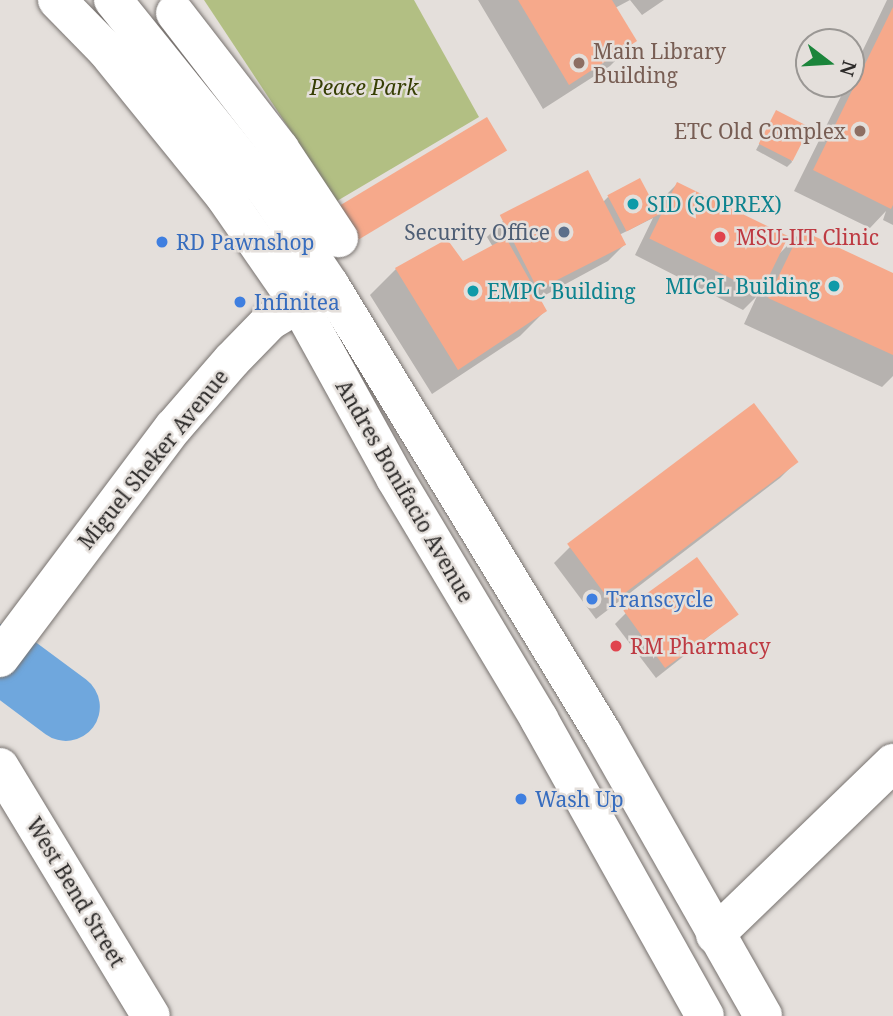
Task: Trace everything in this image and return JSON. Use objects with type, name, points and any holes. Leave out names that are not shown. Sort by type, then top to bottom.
[{"type":"main road","name":"Andres Bonifacio Avenue","points":[[57,0],[106,50],[225,197],[315,295],[603,734],[762,1016]]},
{"type":"main road","name":"Andres Bonifacio Avenue","points":[[113,0],[268,193],[396,478],[546,731],[705,1016]]},
{"type":"main road","points":[[175,13],[280,149],[340,238]]},
{"type":"main road","name":"Miguel Sheker Avenue","points":[[11,643],[173,428],[270,321],[315,295]]},
{"type":"main road","points":[[715,935],[893,763]]},
{"type":"main road","name":"West Bend Street","points":[[0,767],[151,1016]]},
{"type":"green space","name":"Peace Park","points":[[204,0],[414,0],[479,117],[337,201]]},
{"type":"building","name":"Main Library Building","points":[[518,0],[612,0],[637,41],[569,85]]},
{"type":"building","name":"ETC Old Complex","points":[[893,7],[891,209],[813,170],[848,98],[865,98],[865,64]]},
{"type":"building","points":[[776,110],[810,127],[793,161],[759,144]]},
{"type":"building","points":[[487,117],[507,150],[355,242],[334,209]]},
{"type":"building","name":"Security Office","points":[[588,170],[626,245],[538,290],[500,215]]},
{"type":"building","name":"SID (SOPREX)","points":[[640,178],[659,214],[627,232],[607,195]]},
{"type":"building","name":"MSU-IIT Clinic","points":[[677,182],[788,236],[761,293],[649,239]]},
{"type":"building","name":"MICeL Building","points":[[801,230],[893,273],[893,355],[768,298]]},
{"type":"building","name":"EMPC Building","points":[[506,238],[547,311],[458,370],[395,268],[447,239],[463,261]]},
{"type":"building","points":[[754,403],[799,462],[612,603],[567,544]]},
{"type":"building","points":[[697,557],[739,614],[665,668],[623,610]]},
{"type":"waterway","points":[[0,658],[66,707]]},
{"type":"place","name":"Main Library Building","points":[[579,63]]},
{"type":"place","name":"ETC Old Complex","points":[[860,131]]},
{"type":"place","name":"SID (SOPREX)","points":[[633,204]]},
{"type":"place","name":"Security Office","points":[[564,232]]},
{"type":"place","name":"MSU-IIT Clinic","points":[[720,237]]},
{"type":"place","name":"RD Pawnshop","points":[[162,242]]},
{"type":"place","name":"MICeL Building","points":[[834,286]]},
{"type":"place","name":"EMPC Building","points":[[473,291]]},
{"type":"place","name":"Infinitea","points":[[240,302]]},
{"type":"place","name":"Transcycle","points":[[592,599]]},
{"type":"place","name":"RM Pharmacy","points":[[616,646]]},
{"type":"place","name":"Wash Up","points":[[521,799]]}]
